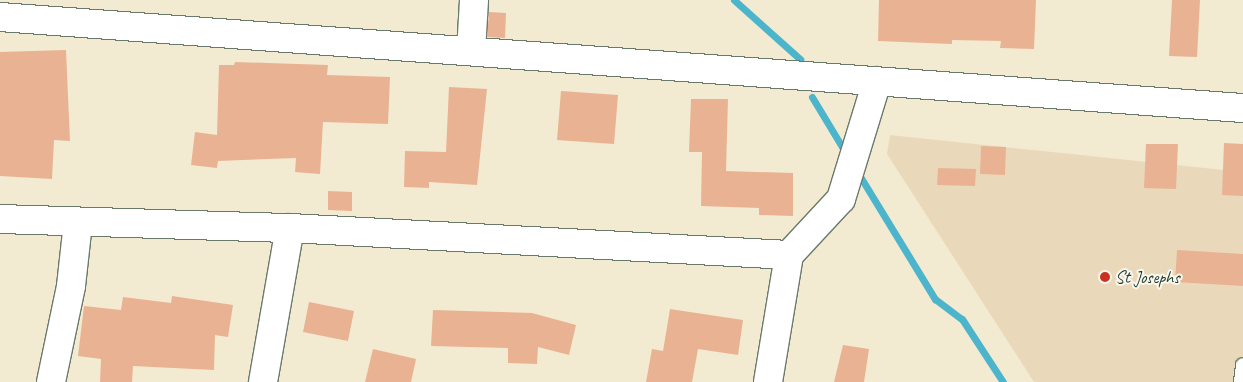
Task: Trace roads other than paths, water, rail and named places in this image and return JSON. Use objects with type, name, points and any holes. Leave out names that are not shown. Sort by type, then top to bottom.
[{"type":"street","points":[[471,51],[474,0]]},
{"type":"street","points":[[0,17],[471,51],[695,70],[877,81],[1243,108]]},
{"type":"street","points":[[768,382],[789,255],[841,199],[877,81]]},
{"type":"street","points":[[0,219],[78,223],[290,228],[789,255]]},
{"type":"street","points":[[51,382],[72,286],[78,223]]},
{"type":"street","points":[[264,382],[290,228]]},
{"type":"lane","points":[[1241,382],[1243,365]]},
{"type":"waterway","points":[[734,0],[800,59]]},
{"type":"waterway","points":[[812,97],[847,155]]},
{"type":"waterway","points":[[858,173],[935,299],[962,319],[1003,382]]},
{"type":"place","name":"St Josephs","points":[[1105,277]]}]
